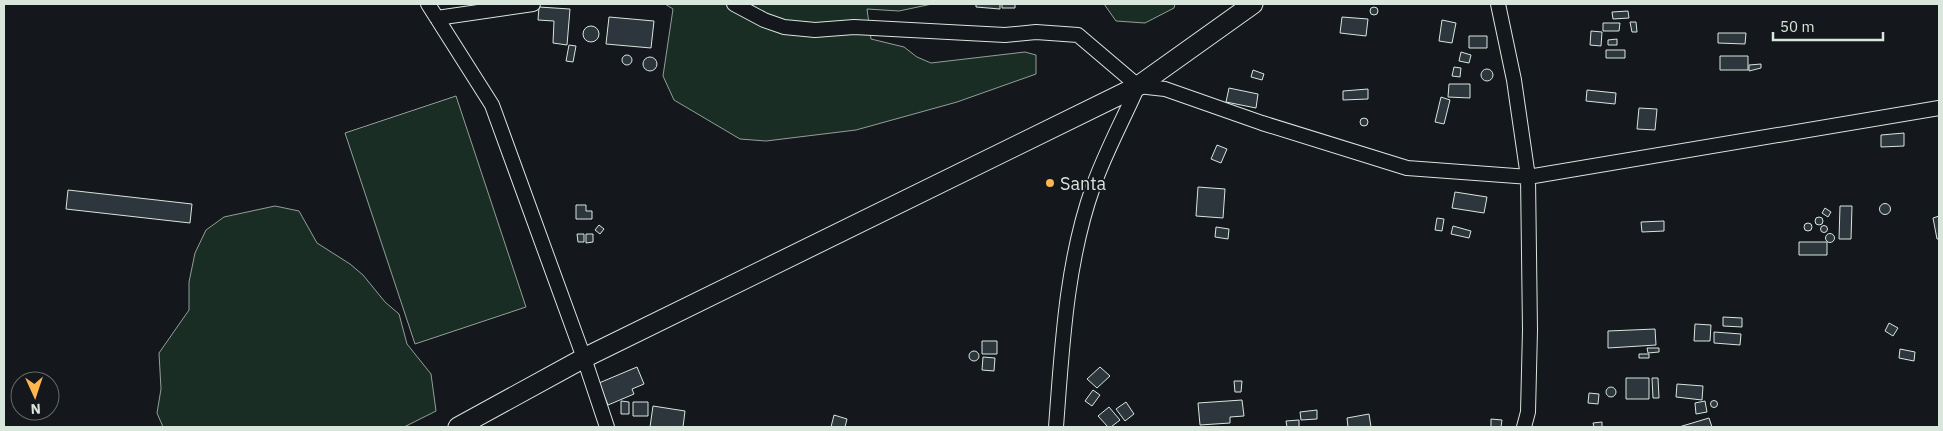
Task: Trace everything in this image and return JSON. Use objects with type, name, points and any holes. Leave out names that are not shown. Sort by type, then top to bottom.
[{"type":"main road","points":[[458,427],[584,358],[1138,86],[1253,4]]},
{"type":"street","points":[[428,4],[492,105],[584,358],[607,427]]},
{"type":"street","points":[[437,18],[533,4]]},
{"type":"street","points":[[734,4],[764,20],[784,27],[815,30],[854,27],[1005,35],[1036,32],[1078,35],[1138,86],[1165,89],[1262,123],[1407,168],[1528,177],[1939,108]]},
{"type":"street","points":[[1498,4],[1514,80],[1528,177],[1530,330],[1528,412],[1524,427]]},
{"type":"street","points":[[1056,427],[1063,332],[1074,263],[1093,188],[1138,86]]},
{"type":"green space","points":[[665,4],[932,4],[899,11],[867,9],[871,39],[904,47],[917,57],[931,63],[1025,52],[1036,55],[1036,74],[957,102],[856,130],[766,141],[740,139],[674,100],[663,76],[673,9]]},
{"type":"green space","points":[[1104,4],[1175,4],[1174,8],[1145,23],[1116,21]]},
{"type":"green space","points":[[456,96],[526,307],[415,344],[345,133]]},
{"type":"green space","points":[[275,206],[299,211],[317,243],[350,264],[363,275],[385,302],[399,314],[407,344],[431,374],[436,411],[404,427],[163,427],[157,413],[161,389],[159,353],[189,310],[189,282],[195,253],[206,230],[224,217]]},
{"type":"building","points":[[976,4],[1000,4],[1000,9],[976,7]]},
{"type":"building","points":[[1002,4],[1015,4],[1015,8],[1002,8]]},
{"type":"building","points":[[539,7],[570,9],[567,45],[553,43],[554,21],[538,20]]},
{"type":"building","points":[[1374,7],[1378,11],[1374,15],[1370,11]]},
{"type":"building","points":[[1628,11],[1629,18],[1613,19],[1612,12]]},
{"type":"building","points":[[609,17],[654,21],[651,48],[606,44]]},
{"type":"building","points":[[1342,17],[1368,19],[1366,36],[1340,33]]},
{"type":"building","points":[[1442,20],[1456,23],[1452,43],[1439,41]]},
{"type":"building","points":[[1630,22],[1636,22],[1637,32],[1632,32]]},
{"type":"building","points":[[1603,23],[1620,23],[1619,31],[1603,31]]},
{"type":"building","points":[[588,26],[594,26],[599,31],[597,40],[588,42],[583,37],[583,31]]},
{"type":"building","points":[[1591,31],[1602,32],[1601,46],[1590,45]]},
{"type":"building","points":[[1718,33],[1746,33],[1745,44],[1718,43]]},
{"type":"building","points":[[1469,36],[1487,36],[1487,48],[1469,48]]},
{"type":"building","points":[[1617,39],[1617,45],[1608,45],[1608,40]]},
{"type":"building","points":[[569,45],[576,46],[573,62],[566,61]]},
{"type":"building","points":[[1606,50],[1625,50],[1625,58],[1606,58]]},
{"type":"building","points":[[1461,52],[1471,55],[1469,63],[1459,61]]},
{"type":"building","points":[[625,55],[629,55],[632,60],[631,64],[625,65],[622,62],[622,58]]},
{"type":"building","points":[[1720,56],[1748,56],[1748,70],[1720,70]]},
{"type":"building","points":[[650,57],[655,59],[657,64],[655,69],[650,71],[645,69],[643,64],[645,59]]},
{"type":"building","points":[[1761,64],[1761,68],[1749,71],[1749,65]]},
{"type":"building","points":[[1454,67],[1461,68],[1460,77],[1452,76]]},
{"type":"building","points":[[1485,69],[1489,69],[1493,75],[1489,81],[1485,81],[1481,77],[1481,73]]},
{"type":"building","points":[[1253,70],[1264,74],[1262,80],[1251,77]]},
{"type":"building","points":[[1449,84],[1470,84],[1470,98],[1448,97]]},
{"type":"building","points":[[1229,88],[1258,94],[1256,108],[1226,102]]},
{"type":"building","points":[[1368,89],[1368,99],[1343,100],[1343,91]]},
{"type":"building","points":[[1587,90],[1616,93],[1615,104],[1586,101]]},
{"type":"building","points":[[1441,97],[1450,100],[1444,124],[1435,122]]},
{"type":"building","points":[[1639,108],[1657,109],[1655,130],[1637,129]]},
{"type":"building","points":[[1364,118],[1368,122],[1364,126],[1360,122]]},
{"type":"building","points":[[1904,133],[1904,146],[1881,147],[1881,135]]},
{"type":"building","points":[[1217,145],[1227,149],[1221,163],[1211,159]]},
{"type":"building","points":[[1198,187],[1225,189],[1223,218],[1196,216]]},
{"type":"building","points":[[68,190],[192,204],[190,223],[66,209]]},
{"type":"building","points":[[1455,192],[1487,197],[1484,213],[1452,208]]},
{"type":"building","points":[[1883,204],[1887,204],[1890,209],[1889,213],[1883,214],[1880,211],[1880,207]]},
{"type":"building","points":[[576,205],[586,205],[586,211],[592,211],[592,219],[576,219]]},
{"type":"building","points":[[1840,206],[1852,206],[1851,239],[1839,239]]},
{"type":"building","points":[[1825,208],[1831,212],[1828,217],[1822,213]]},
{"type":"building","points":[[1939,216],[1939,239],[1937,239],[1933,218]]},
{"type":"building","points":[[1819,217],[1823,221],[1819,225],[1815,221]]},
{"type":"building","points":[[1437,218],[1444,219],[1442,231],[1435,230]]},
{"type":"building","points":[[1664,221],[1664,231],[1642,232],[1641,222]]},
{"type":"building","points":[[1808,223],[1812,227],[1808,231],[1804,227]]},
{"type":"building","points":[[599,225],[604,229],[600,234],[595,230]]},
{"type":"building","points":[[1824,225],[1828,229],[1824,233],[1820,229]]},
{"type":"building","points":[[1453,226],[1471,231],[1469,238],[1451,234]]},
{"type":"building","points":[[1216,227],[1229,229],[1228,239],[1215,237]]},
{"type":"building","points":[[577,234],[584,234],[584,242],[578,242]]},
{"type":"building","points":[[586,234],[593,234],[593,242],[586,243]]},
{"type":"building","points":[[1830,234],[1834,238],[1830,242],[1826,238]]},
{"type":"building","points":[[1799,242],[1827,242],[1827,255],[1799,255]]},
{"type":"building","points":[[1723,317],[1742,318],[1742,327],[1723,326]]},
{"type":"building","points":[[1889,323],[1898,328],[1893,336],[1885,331]]},
{"type":"building","points":[[1695,324],[1711,325],[1710,341],[1694,341]]},
{"type":"building","points":[[1655,329],[1656,345],[1608,348],[1608,331]]},
{"type":"building","points":[[1714,332],[1741,334],[1740,345],[1714,343]]},
{"type":"building","points":[[982,341],[997,341],[997,354],[982,354]]},
{"type":"building","points":[[1647,348],[1659,348],[1659,352],[1648,353]]},
{"type":"building","points":[[1900,349],[1915,352],[1914,361],[1899,358]]},
{"type":"building","points":[[972,351],[976,351],[979,356],[978,360],[972,361],[969,358],[969,354]]},
{"type":"building","points":[[1639,354],[1649,354],[1649,358],[1639,358]]},
{"type":"building","points":[[983,357],[995,358],[994,371],[982,370]]},
{"type":"building","points":[[637,367],[644,384],[632,389],[634,394],[608,405],[599,383]]},
{"type":"building","points":[[1100,367],[1110,376],[1097,388],[1087,379]]},
{"type":"building","points":[[1626,378],[1649,378],[1649,399],[1626,399]]},
{"type":"building","points":[[1652,378],[1658,378],[1659,398],[1653,398]]},
{"type":"building","points":[[1234,381],[1242,381],[1241,392],[1235,392]]},
{"type":"building","points":[[1677,384],[1703,386],[1702,400],[1676,397]]},
{"type":"building","points":[[1609,387],[1613,387],[1616,392],[1615,396],[1609,397],[1606,394],[1606,390]]},
{"type":"building","points":[[1093,390],[1100,395],[1092,406],[1085,401]]},
{"type":"building","points":[[1589,393],[1599,394],[1598,404],[1588,403]]},
{"type":"building","points":[[1242,400],[1244,416],[1230,417],[1230,423],[1200,425],[1198,403]]},
{"type":"building","points":[[1714,400],[1718,404],[1714,408],[1710,404]]},
{"type":"building","points":[[621,401],[629,402],[629,414],[621,414]]},
{"type":"building","points":[[1705,401],[1707,412],[1696,414],[1695,403]]},
{"type":"building","points":[[633,402],[648,402],[648,416],[633,416]]},
{"type":"building","points":[[1126,402],[1134,414],[1125,421],[1116,409]]},
{"type":"building","points":[[653,406],[685,411],[683,427],[650,427]]},
{"type":"building","points":[[1109,407],[1120,420],[1111,427],[1108,427],[1098,416]]},
{"type":"building","points":[[1317,410],[1317,419],[1301,420],[1300,412]]},
{"type":"building","points":[[1369,414],[1371,427],[1348,427],[1347,418]]},
{"type":"building","points":[[834,415],[847,419],[845,427],[831,427]]},
{"type":"building","points":[[1709,418],[1712,427],[1679,427]]},
{"type":"building","points":[[1491,419],[1502,420],[1501,427],[1491,427]]},
{"type":"building","points":[[1299,420],[1299,427],[1287,427],[1286,421]]},
{"type":"building","points":[[1602,422],[1602,427],[1594,427],[1593,423]]},
{"type":"place","name":"Santa","points":[[1050,183]]}]
